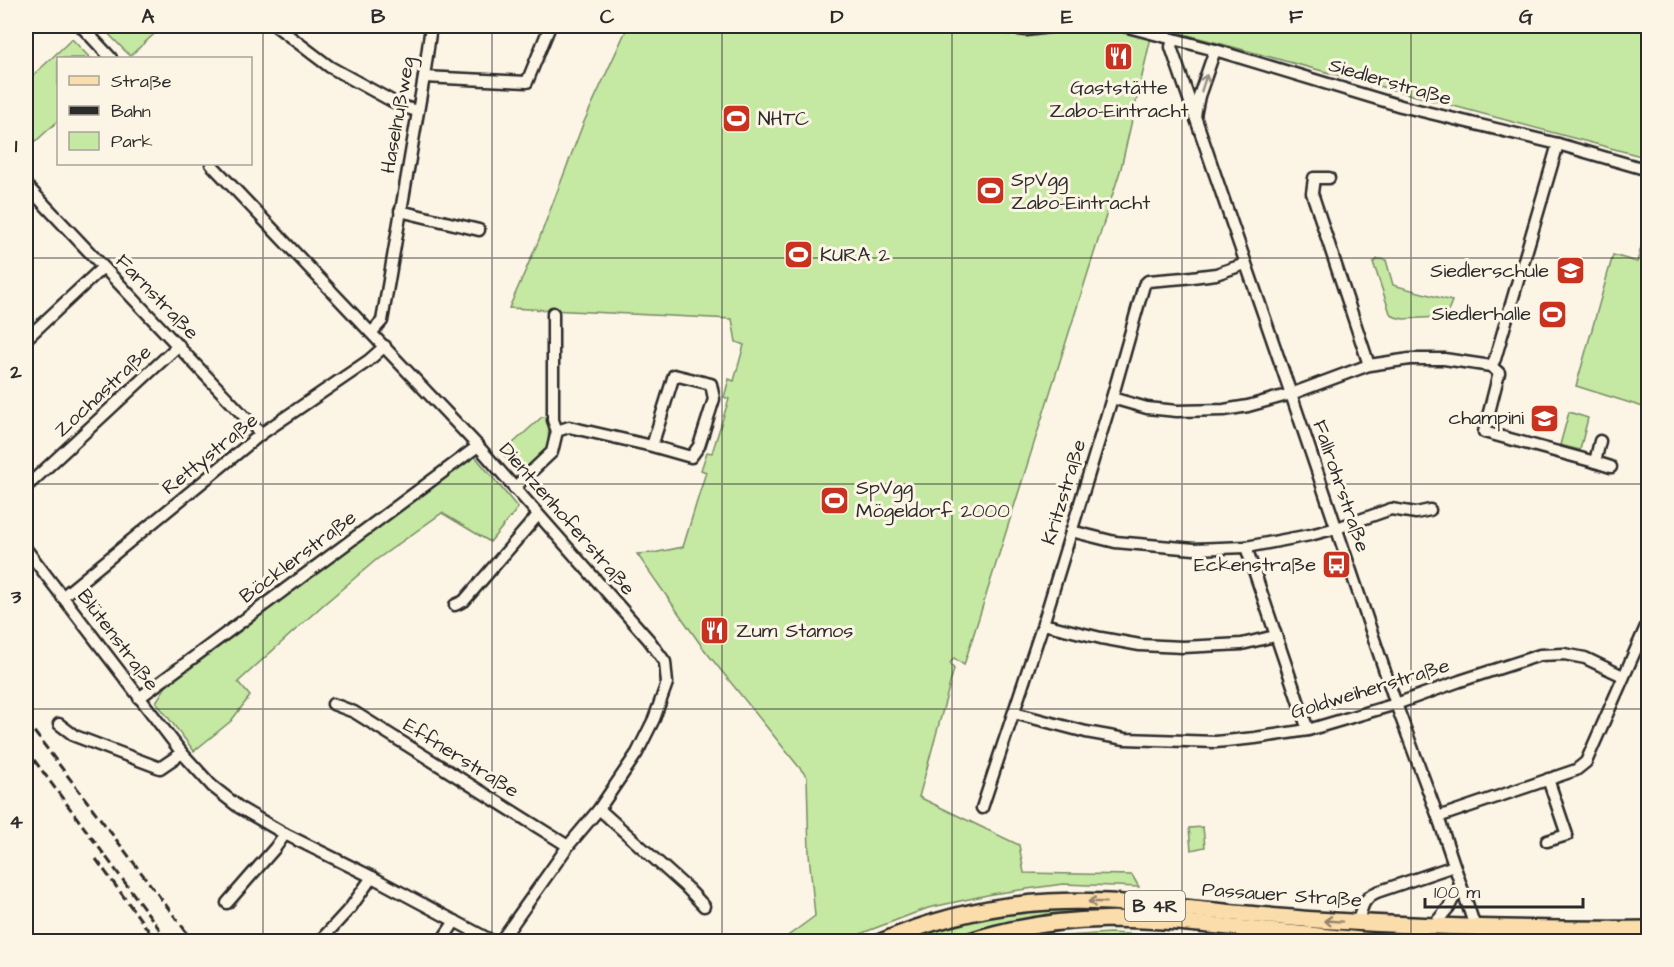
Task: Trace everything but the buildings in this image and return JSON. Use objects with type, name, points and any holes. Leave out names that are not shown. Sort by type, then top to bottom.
[{"type":"main road","name":"Passauer Straße","points":[[881,942],[966,914],[1020,904],[1069,901],[1125,903],[1259,916],[1476,928],[1648,928]]},
{"type":"main road","name":"Passauer Straße","points":[[967,942],[1012,929],[1041,924],[1109,918],[1179,921],[1382,942]]},
{"type":"street","points":[[81,26],[110,57]]},
{"type":"street","points":[[276,26],[330,67],[401,106],[417,111]]},
{"type":"street","name":"Haselnußweg","points":[[372,332],[382,321],[431,26]]},
{"type":"street","points":[[424,77],[527,82],[550,26]]},
{"type":"street","points":[[996,26],[1026,30],[1057,26]]},
{"type":"street","name":"Siedlerstraße","points":[[1124,26],[1215,50],[1401,106],[1558,144],[1648,170]]},
{"type":"street","name":"Fallrohrstraße","points":[[1173,39],[1171,47],[1396,704],[1476,928],[1485,942]]},
{"type":"street","points":[[1195,117],[1199,96],[1215,50]]},
{"type":"street","points":[[1491,366],[1496,359],[1558,144]]},
{"type":"street","name":"Dientzenhoferstraße","points":[[212,165],[478,446],[649,640],[664,662],[667,683],[654,719],[637,753],[599,809],[568,846],[500,942]]},
{"type":"street","points":[[1329,178],[1314,178],[1312,193],[1369,365]]},
{"type":"street","name":"Farnstraße","points":[[26,186],[261,434]]},
{"type":"street","points":[[400,211],[479,230]]},
{"type":"street","name":"Kritzstraße","points":[[982,808],[1043,624],[1113,398],[1144,285],[1149,280],[1216,274],[1245,264]]},
{"type":"street","points":[[26,339],[103,267]]},
{"type":"street","points":[[514,488],[552,452],[557,431],[553,420],[553,313]]},
{"type":"street","name":"Zochastraße","points":[[26,487],[179,345]]},
{"type":"street","name":"Rettystraße","points":[[62,597],[261,434],[368,362],[385,346]]},
{"type":"street","points":[[1113,398],[1147,408],[1177,411],[1232,409],[1291,394],[1369,365],[1410,359],[1444,359],[1491,366],[1499,373],[1484,432],[1611,467]]},
{"type":"street","points":[[557,431],[569,427],[691,457],[699,446],[714,399],[711,384],[674,375],[652,446]]},
{"type":"street","points":[[1595,462],[1600,441]]},
{"type":"street","name":"Böcklerstraße","points":[[139,698],[478,446]]},
{"type":"street","points":[[1071,531],[1115,542],[1194,549],[1246,547],[1310,535],[1391,509],[1416,513],[1430,510]]},
{"type":"street","points":[[455,605],[464,602],[538,515]]},
{"type":"street","points":[[1246,547],[1308,730]]},
{"type":"street","name":"Blütenstraße","points":[[26,549],[182,753],[212,786],[240,808],[285,834],[494,942]]},
{"type":"street","points":[[1438,817],[1576,770],[1586,762],[1648,622]]},
{"type":"street","points":[[1043,624],[1140,645],[1183,647],[1242,644],[1275,636]]},
{"type":"street","name":"Goldweiherstraße","points":[[1014,713],[1086,732],[1125,739],[1216,742],[1308,730],[1396,704],[1540,655],[1564,654],[1586,658],[1623,676]]},
{"type":"street","name":"Effnerstraße","points":[[333,704],[354,712],[568,846]]},
{"type":"street","points":[[59,724],[75,736],[160,768],[182,753]]},
{"type":"street","points":[[1547,841],[1567,835],[1548,779]]},
{"type":"street","points":[[599,809],[704,906]]},
{"type":"street","points":[[228,903],[285,834]]},
{"type":"street","points":[[1358,922],[1367,897],[1454,866]]},
{"type":"street","points":[[319,942],[351,907],[372,877]]},
{"type":"street","points":[[1434,926],[1449,907],[1460,885]]},
{"type":"street","points":[[441,942],[454,921]]},
{"type":"green space","points":[[101,26],[163,26],[130,56]]},
{"type":"green space","points":[[628,26],[981,26],[1009,32],[1024,32],[1103,26],[1151,37],[1121,168],[964,665],[954,658],[950,663],[954,669],[919,797],[1019,845],[1024,873],[1132,875],[1139,887],[1063,884],[992,894],[928,908],[846,941],[781,941],[815,916],[809,854],[807,777],[703,648],[637,554],[683,547],[706,472],[701,470],[707,452],[712,453],[729,399],[724,397],[729,379],[734,381],[744,345],[736,342],[732,319],[509,308],[538,242],[583,124]]},
{"type":"green space","points":[[1154,26],[1648,26],[1648,158]]},
{"type":"green space","points":[[72,39],[89,57],[57,57],[57,122],[36,141],[32,137],[26,143],[26,82]]},
{"type":"green space","points":[[1648,222],[1648,407],[1643,407],[1576,386],[1613,255],[1637,262]]},
{"type":"green space","points":[[1378,259],[1386,260],[1393,285],[1452,301],[1448,311],[1439,317],[1403,319],[1395,317],[1390,313],[1373,262]]},
{"type":"green space","points":[[1569,412],[1588,418],[1580,450],[1560,445]]},
{"type":"green space","points":[[542,417],[549,417],[548,446],[522,475],[502,453]]},
{"type":"green space","points":[[474,455],[518,508],[490,542],[442,513],[376,560],[238,682],[250,696],[231,721],[194,751],[156,702],[168,683]]},
{"type":"green space","points":[[1203,827],[1205,847],[1191,850],[1189,828]]},
{"type":"green space","points":[[1074,907],[1136,910],[1136,914],[968,936],[952,941],[898,942],[952,923],[1014,912]]},
{"type":"green space","points":[[1110,933],[1180,937],[1179,941],[1022,941],[1038,938]]},
{"type":"green space","points":[[1648,934],[1648,938],[1522,942],[1522,939],[1597,938]]},
{"type":"railway","points":[[26,721],[194,942]]},
{"type":"railway","points":[[26,749],[169,942]]},
{"type":"railway","points":[[96,859],[157,942]]},
{"type":"place","name":"Gaststätte Zabo-Eintracht","points":[[1119,57]]},
{"type":"place","name":"NHTC","points":[[737,119]]},
{"type":"place","name":"SpVgg Zabo-Eintracht","points":[[990,191]]},
{"type":"place","name":"KURA 2","points":[[799,255]]},
{"type":"place","name":"Siedlerschule","points":[[1570,271]]},
{"type":"place","name":"Siedlerhalle","points":[[1552,314]]},
{"type":"place","name":"champini","points":[[1545,418]]},
{"type":"place","name":"SpVgg Mögeldorf 2000","points":[[835,500]]},
{"type":"place","name":"Eckenstraße","points":[[1337,565]]},
{"type":"place","name":"Zum Stamos","points":[[715,631]]}]
